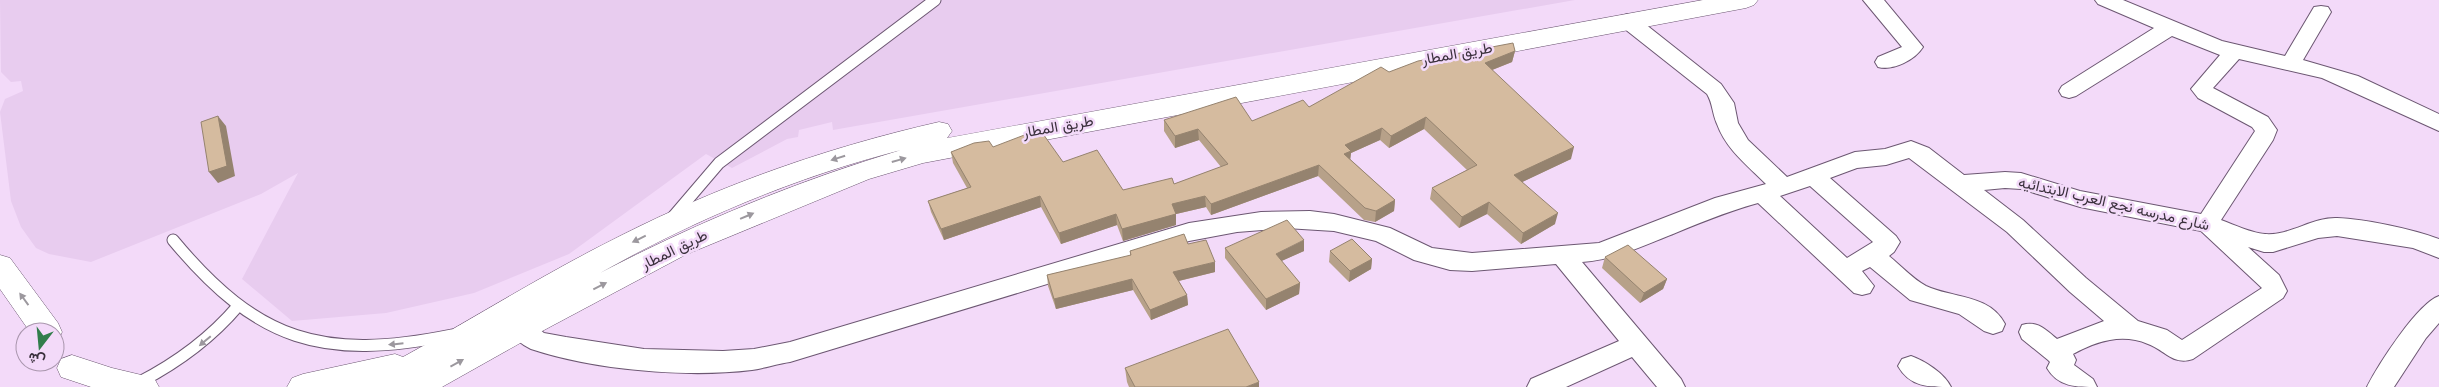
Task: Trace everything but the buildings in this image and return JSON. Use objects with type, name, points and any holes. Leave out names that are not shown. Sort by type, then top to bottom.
[{"type":"main road","name":"طريق المطار","points":[[415,387],[520,328],[669,237],[782,178],[844,156],[959,126],[1659,0]]},
{"type":"main road","name":"طريق المطار","points":[[375,387],[562,280],[669,237],[922,153],[992,138],[1746,0]]},
{"type":"main road","points":[[0,266],[40,322]]},
{"type":"main road","points":[[303,387],[370,374],[426,358]]},
{"type":"main road","points":[[71,366],[112,381],[139,386]]},
{"type":"street","points":[[1873,0],[1913,47],[1910,52],[1885,62]]},
{"type":"street","points":[[2105,0],[2194,39],[2234,52],[2326,72],[2351,81],[2439,123]]},
{"type":"street","points":[[2290,64],[2321,12]]},
{"type":"street","points":[[1628,21],[1714,89],[1723,103],[1727,123],[1740,146],[1773,191],[1862,286]]},
{"type":"street","points":[[2069,91],[2169,28]]},
{"type":"street","points":[[2056,352],[2106,329],[2114,328],[2132,330],[2156,337],[2179,352],[2184,352],[2275,291],[2271,282],[2207,223],[2265,136],[2266,130],[2260,122],[2205,93],[2201,89],[2234,52]]},
{"type":"street","points":[[520,328],[531,338],[540,342],[622,357],[713,361],[751,360],[790,352],[1189,232],[1224,224],[1303,218],[1382,234],[1417,252],[1453,262],[1562,255],[1614,248],[1723,204],[1773,191],[1855,160],[1886,157],[1911,149],[1921,154],[2015,226],[2078,285],[2132,330]]},
{"type":"street","points":[[1813,176],[1888,242],[1886,246],[1845,270]]},
{"type":"street","name":"شارع مدرسه نجع العرب الابتدائيه","points":[[1960,184],[2013,180],[2080,199],[2173,215],[2207,223],[2264,243],[2274,243],[2324,227],[2337,227],[2416,240],[2439,249]]},
{"type":"street","points":[[1872,254],[1918,293],[1966,306],[1993,324]]},
{"type":"street","points":[[1562,255],[1672,387]]},
{"type":"street","points":[[2380,387],[2417,331],[2439,306]]},
{"type":"street","points":[[2031,332],[2064,360],[2060,368],[2084,387]]},
{"type":"street","points":[[1540,387],[1636,344]]},
{"type":"street","points":[[1912,366],[1938,387]]},
{"type":"lane","points":[[669,237],[719,163],[936,0]]},
{"type":"lane","points":[[173,240],[198,270],[238,306],[267,324],[290,334],[331,343],[377,346],[427,340],[478,328]]},
{"type":"lane","points":[[139,386],[191,352],[224,324],[238,306]]},
{"type":"shaded area","points":[[0,0],[1575,0],[833,130],[832,122],[799,130],[798,137],[787,139],[732,168],[706,154],[569,254],[474,293],[386,313],[292,321],[242,279],[298,173],[261,194],[91,262],[49,254],[36,248],[21,227],[11,201],[0,112],[5,99],[23,91],[21,81],[11,82],[1,72]]}]
